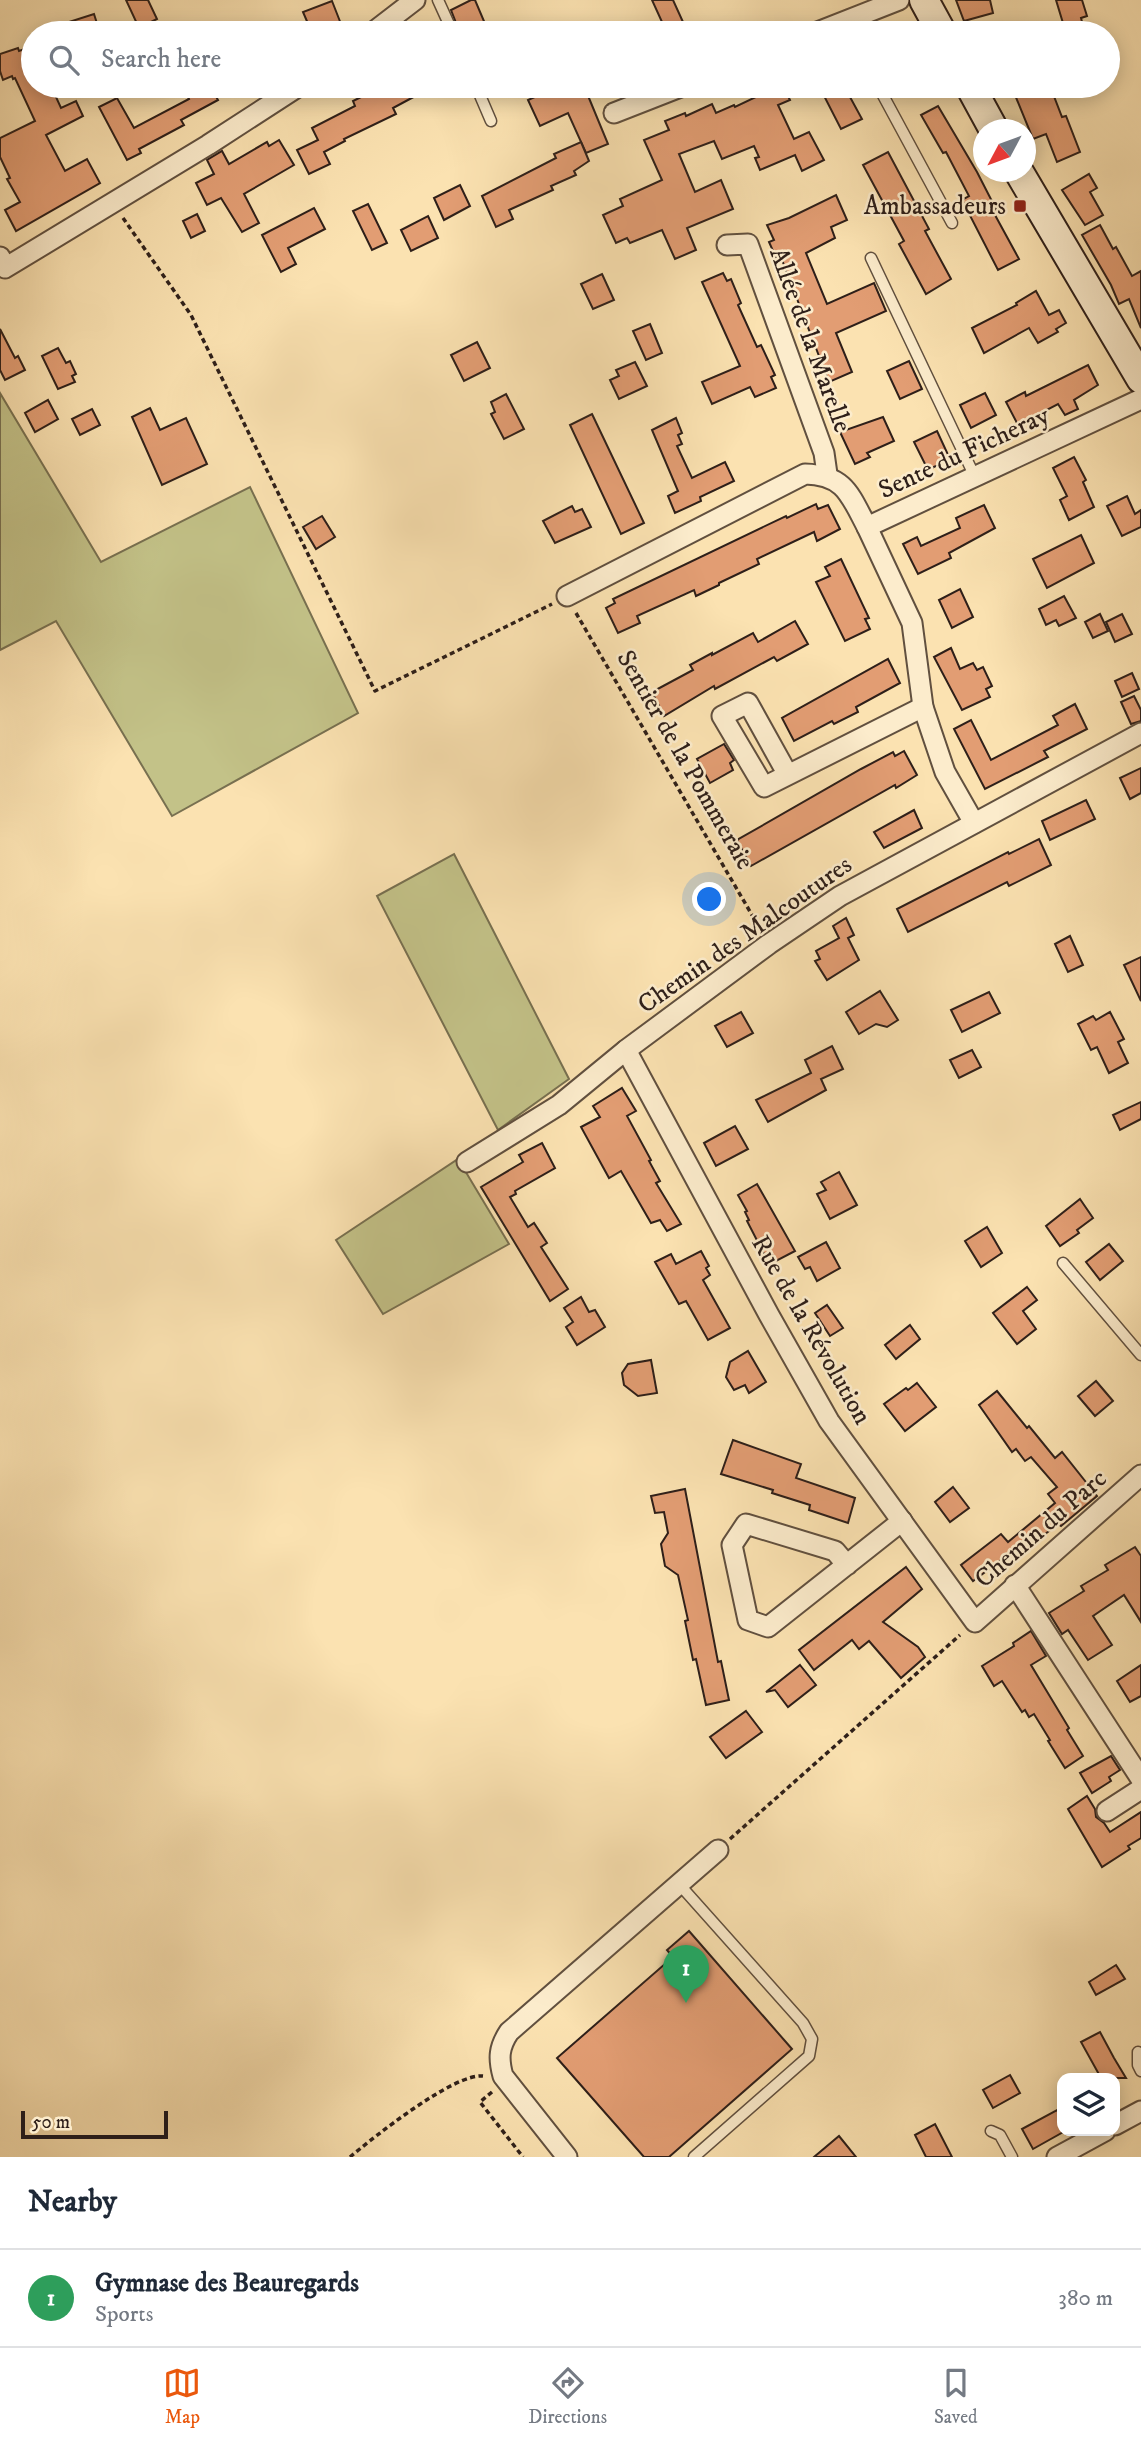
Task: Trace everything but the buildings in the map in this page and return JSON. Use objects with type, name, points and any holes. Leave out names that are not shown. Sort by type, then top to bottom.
[{"type":"main road","points":[[924,0],[935,21]]},
{"type":"main road","points":[[977,98],[989,119]]},
{"type":"main road","points":[[1025,182],[1141,379]]},
{"type":"street","points":[[388,21],[415,0]]},
{"type":"street","points":[[859,21],[899,0]]},
{"type":"street","points":[[3,263],[112,203],[280,98]]},
{"type":"street","points":[[614,113],[652,98]]},
{"type":"street","name":"Allée de la Marelle","points":[[727,245],[748,244],[824,453],[827,474]]},
{"type":"street","name":"Sente du Ficheray","points":[[827,474],[847,490],[867,527],[1141,399]]},
{"type":"street","points":[[567,596],[805,474],[827,474]]},
{"type":"street","points":[[867,527],[912,623],[923,707],[945,772],[974,823]]},
{"type":"street","points":[[788,775],[923,707]]},
{"type":"street","name":"Chemin des Malcoutures","points":[[467,1162],[559,1105],[626,1050],[769,944],[840,896],[1141,733]]},
{"type":"street","name":"Rue de la Révolution","points":[[626,1050],[829,1421],[975,1622]]},
{"type":"street","name":"Chemin du Parc","points":[[975,1622],[1141,1475]]},
{"type":"street","points":[[847,1565],[835,1551],[746,1524],[732,1545],[748,1620],[768,1627],[847,1565],[902,1521]]},
{"type":"street","points":[[1015,1585],[1141,1779]]},
{"type":"street","points":[[1107,1811],[1141,1790]]},
{"type":"street","points":[[567,2157],[505,2078],[499,2063],[500,2046],[509,2032],[718,1850]]},
{"type":"street","points":[[1120,2122],[1141,2111]]},
{"type":"street","points":[[1057,2157],[1096,2136]]},
{"type":"lane","points":[[438,0],[448,21]]},
{"type":"lane","points":[[480,98],[491,121]]},
{"type":"lane","points":[[884,98],[952,223]]},
{"type":"lane","points":[[871,258],[975,477]]},
{"type":"lane","points":[[1063,1263],[1141,1355]]},
{"type":"lane","points":[[679,1884],[803,2023],[812,2039],[809,2056],[694,2157]]},
{"type":"lane","points":[[1138,2052],[1141,2071]]},
{"type":"lane","points":[[991,2131],[1000,2135],[1012,2157]]},
{"type":"path","points":[[112,203],[191,315],[375,691],[567,596]]},
{"type":"path","name":"Sentier de la Pommeraie","points":[[567,596],[769,944]]},
{"type":"path","points":[[718,1850],[975,1622]]},
{"type":"path","points":[[351,2157],[380,2131],[454,2085],[475,2076],[505,2078]]},
{"type":"path","points":[[505,2078],[480,2102],[523,2157]]},
{"type":"shaded area","points":[[0,393],[101,562],[250,487],[358,713],[172,816],[56,621],[0,650]]},
{"type":"shaded area","points":[[454,854],[569,1079],[498,1130],[377,896]]},
{"type":"shaded area","points":[[458,1159],[509,1244],[383,1314],[336,1240]]},
{"type":"place","name":"Ambassadeurs","points":[[1020,206]]},
{"type":"place","name":"Gymnase des Beauregards","points":[[686,2003]]}]
